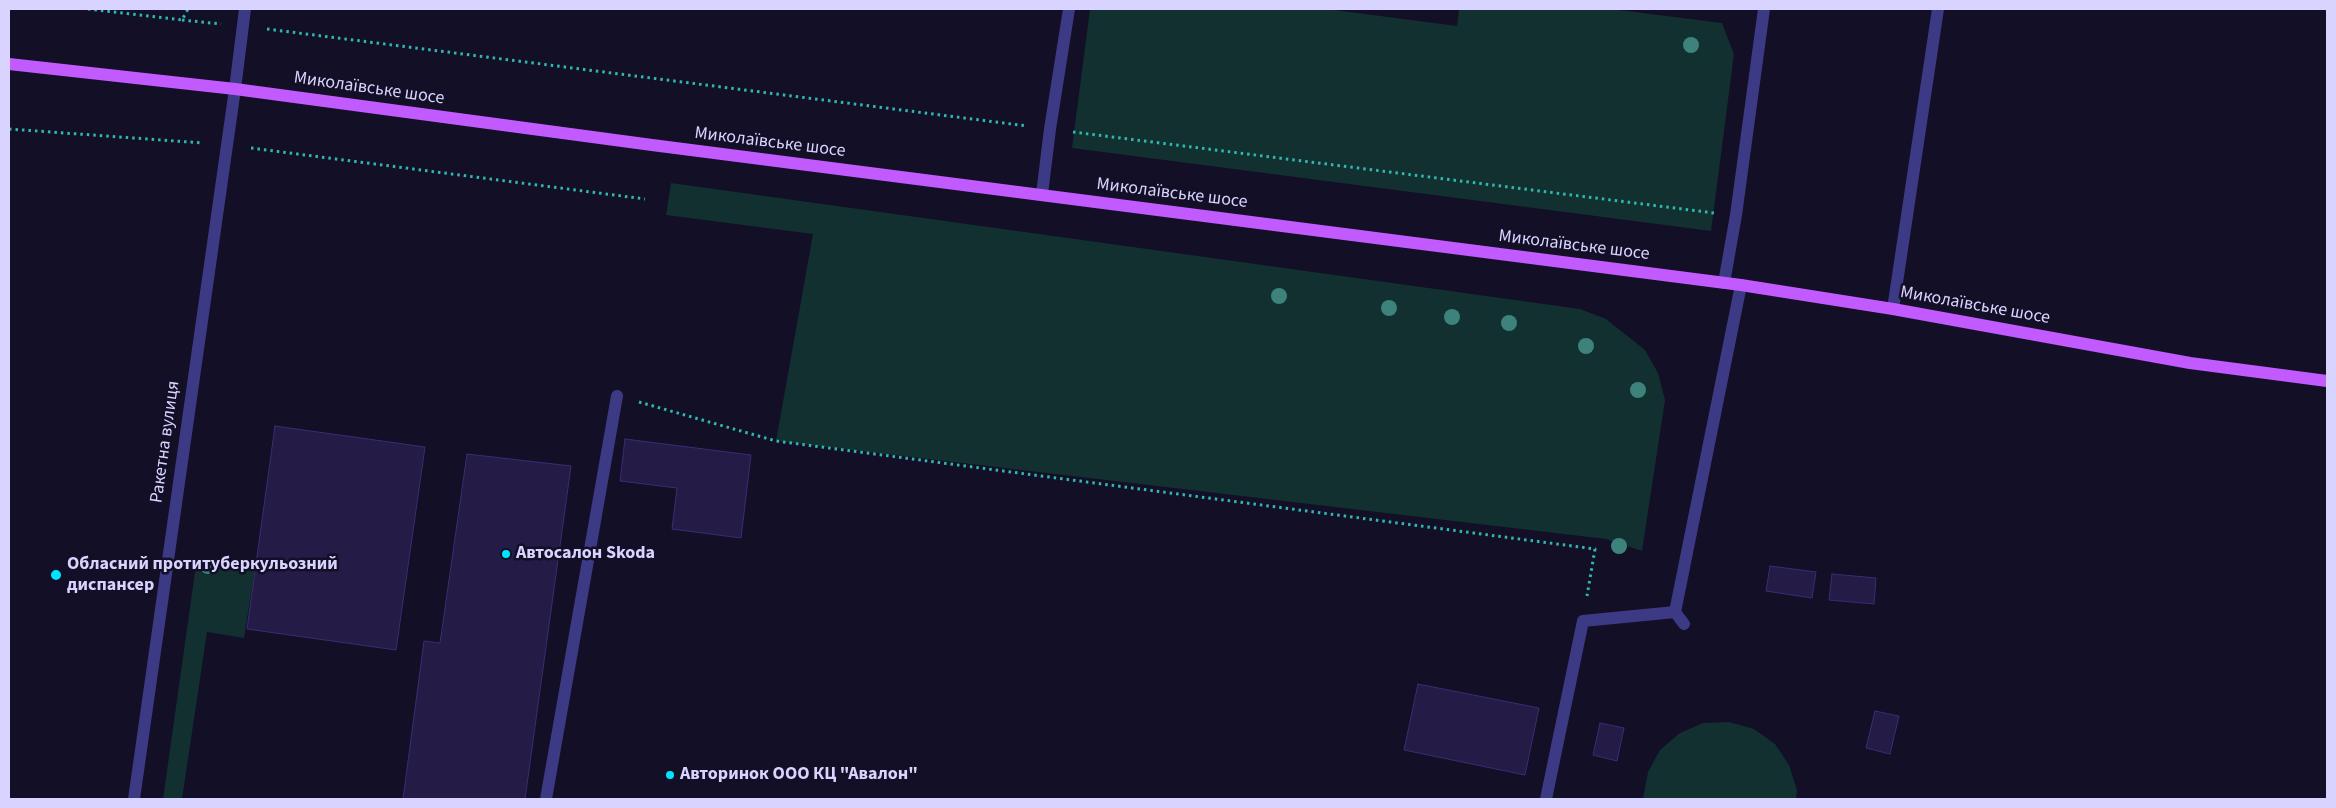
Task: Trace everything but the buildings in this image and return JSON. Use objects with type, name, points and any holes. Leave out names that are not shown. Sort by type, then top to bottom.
[{"type":"main road","name":"Миколаївське шосе","points":[[9,64],[235,89],[642,144],[1741,285],[1894,309],[2190,363],[2327,382]]},
{"type":"street","name":"Ракетна вулиця","points":[[134,799],[245,9]]},
{"type":"street","points":[[1042,194],[1050,129],[1070,9]]},
{"type":"street","points":[[1724,283],[1736,215],[1764,9]]},
{"type":"street","points":[[1894,309],[1938,9]]},
{"type":"street","points":[[1684,624],[1675,612],[1741,285]]},
{"type":"street","points":[[546,799],[617,396]]},
{"type":"street","points":[[1546,799],[1583,621],[1675,612]]},
{"type":"path","points":[[88,9],[243,26],[1736,215]]},
{"type":"path","points":[[182,20],[188,9]]},
{"type":"path","points":[[9,129],[226,144],[645,199]]},
{"type":"path","points":[[617,396],[776,441],[1595,549],[1583,621]]},
{"type":"green space","points":[[1090,9],[1327,9],[1457,26],[1459,9],[1611,9],[1722,23],[1734,54],[1711,231],[1072,148]]},
{"type":"green space","points":[[671,183],[1580,309],[1606,319],[1645,350],[1658,373],[1665,400],[1642,551],[1606,539],[776,441],[813,234],[666,215]]},
{"type":"green space","points":[[197,558],[255,568],[244,638],[207,632],[182,799],[163,799]]},
{"type":"green space","points":[[1729,722],[1754,729],[1775,744],[1789,765],[1797,790],[1796,799],[1643,799],[1648,772],[1660,750],[1680,733],[1703,723]]},
{"type":"place","name":"Автосалон Skoda","points":[[506,554]]},
{"type":"place","name":"Обласний протитуберкульозний диспансер","points":[[56,575]]},
{"type":"place","name":"Авторинок ООО КЦ \"Авалон\"","points":[[670,775]]}]
